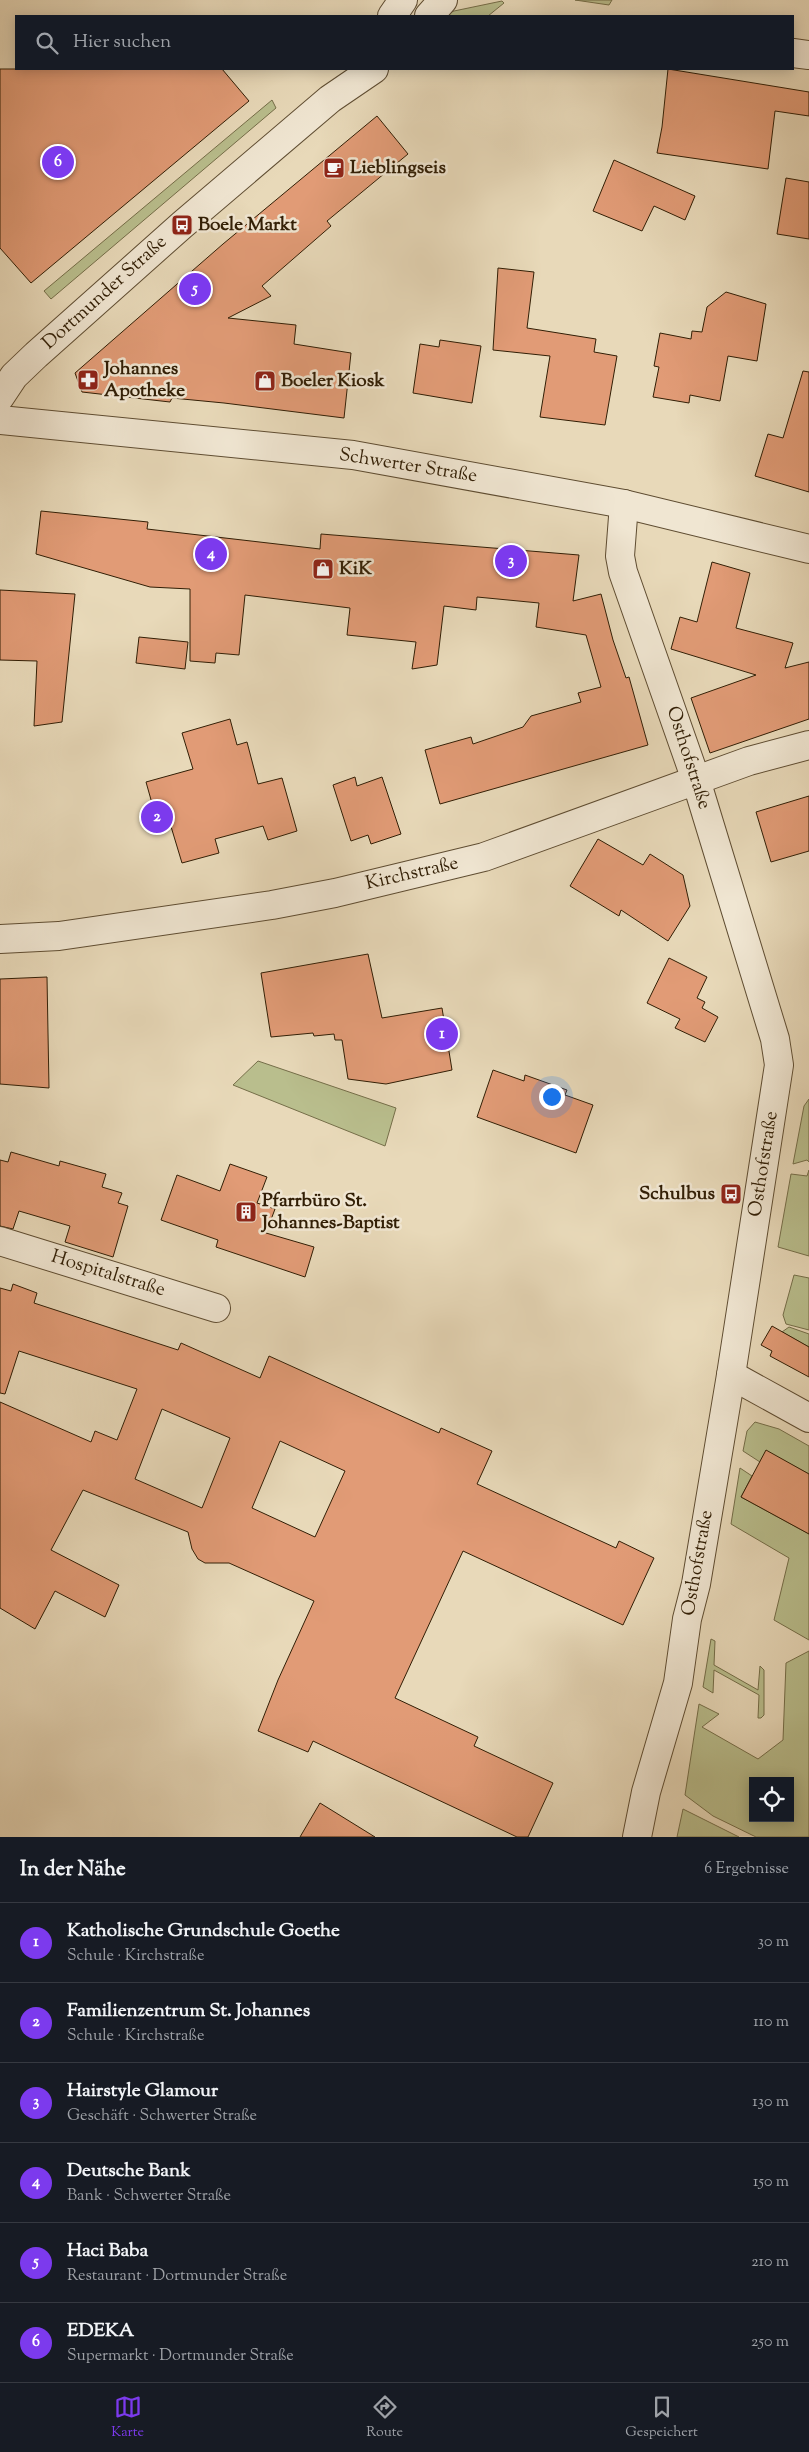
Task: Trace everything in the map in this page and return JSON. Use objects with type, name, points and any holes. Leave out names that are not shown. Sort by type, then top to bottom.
[{"type":"street","points":[[393,15],[403,0]]},
{"type":"street","points":[[430,15],[443,0]]},
{"type":"street","points":[[794,53],[809,55]]},
{"type":"street","name":"Dortmunder Straße","points":[[330,99],[351,70]]},
{"type":"street","name":"Dortmunder Straße","points":[[0,397],[14,376],[36,355],[182,225],[330,99],[373,70]]},
{"type":"street","name":"Schwerter Straße","points":[[0,420],[353,455],[624,504],[809,549]]},
{"type":"street","name":"Osthofstraße","points":[[624,504],[620,556],[623,572],[696,780],[775,1039],[780,1065],[731,1375],[696,1584],[687,1619],[678,1683],[646,1792],[637,1837]]},
{"type":"street","name":"Kirchstraße","points":[[0,939],[59,936],[272,905],[335,893],[484,857],[749,761],[809,744]]},
{"type":"street","name":"Hospitalstraße","points":[[0,1241],[216,1308]]},
{"type":"street","points":[[731,1375],[809,1418]]},
{"type":"green space","points":[[575,0],[612,0],[609,5]]},
{"type":"green space","points":[[502,1],[504,3],[489,15],[444,15],[454,11]]},
{"type":"green space","points":[[272,100],[276,108],[51,299],[44,291]]},
{"type":"green space","points":[[258,1061],[396,1108],[385,1146],[233,1085]]},
{"type":"green space","points":[[809,1099],[809,1162],[807,1160],[793,1164],[804,1106]]},
{"type":"green space","points":[[809,1170],[809,1256],[778,1247],[791,1174],[807,1176]]},
{"type":"green space","points":[[794,1275],[809,1278],[809,1330],[786,1324],[783,1315]]},
{"type":"green space","points":[[789,1327],[809,1334],[809,1347],[782,1332]]},
{"type":"green space","points":[[755,1422],[779,1429],[809,1446],[809,1474],[766,1451],[760,1462],[743,1451],[747,1431]]},
{"type":"green space","points":[[740,1468],[752,1476],[741,1497],[809,1534],[809,1640],[774,1620],[789,1558],[731,1524]]},
{"type":"green space","points":[[711,1639],[715,1641],[714,1665],[758,1690],[760,1666],[764,1670],[764,1715],[761,1718],[758,1718],[759,1695],[714,1670],[713,1693],[703,1687]]},
{"type":"green space","points":[[809,1651],[809,1837],[756,1837],[713,1816],[685,1795],[699,1704],[719,1714],[702,1727],[758,1759],[783,1740],[786,1663]]},
{"type":"green space","points":[[683,1809],[739,1837],[677,1837]]},
{"type":"building","points":[[0,69],[223,70],[249,101],[31,283],[0,248]]},
{"type":"building","points":[[668,70],[809,92],[809,116],[775,111],[768,169],[657,153],[662,127]]},
{"type":"building","points":[[377,116],[408,154],[327,221],[331,226],[262,286],[271,296],[228,318],[296,325],[294,344],[351,353],[344,418],[224,403],[172,398],[170,402],[82,392],[75,373],[223,244]]},
{"type":"building","points":[[614,160],[695,196],[685,220],[654,206],[642,231],[593,211]]},
{"type":"building","points":[[786,178],[809,182],[809,239],[777,234]]},
{"type":"building","points":[[498,268],[534,272],[527,328],[596,339],[594,352],[617,356],[605,425],[540,417],[550,356],[493,350]]},
{"type":"building","points":[[726,292],[766,304],[757,361],[728,356],[720,401],[690,395],[689,403],[653,397],[659,367],[654,366],[660,333],[691,339],[692,331],[702,332],[707,307]]},
{"type":"building","points":[[440,340],[481,346],[472,403],[413,393],[420,344],[439,347]]},
{"type":"building","points":[[803,371],[809,372],[809,492],[755,476],[768,434],[783,438]]},
{"type":"building","points":[[41,511],[148,522],[147,529],[320,549],[321,534],[579,555],[573,601],[601,594],[613,640],[626,678],[629,677],[648,745],[440,804],[425,750],[471,737],[473,744],[523,727],[531,716],[581,702],[578,693],[601,687],[586,635],[536,627],[539,603],[477,597],[476,610],[444,606],[437,665],[412,669],[416,642],[347,635],[350,608],[245,595],[239,655],[216,653],[215,663],[190,661],[190,589],[150,587],[36,554]]},
{"type":"building","points":[[712,562],[750,573],[736,628],[793,643],[785,668],[809,662],[809,719],[710,753],[691,698],[756,675],[671,649],[680,617],[697,622]]},
{"type":"building","points":[[0,590],[75,594],[62,722],[34,726],[37,661],[0,660]]},
{"type":"building","points":[[139,637],[188,642],[185,669],[136,663]]},
{"type":"building","points":[[230,719],[237,745],[247,742],[258,784],[282,778],[297,831],[268,840],[263,826],[215,839],[219,853],[182,863],[166,810],[155,814],[146,782],[193,769],[182,733]]},
{"type":"building","points":[[355,777],[357,786],[382,777],[401,834],[371,844],[368,835],[351,841],[333,785]]},
{"type":"building","points":[[809,796],[809,851],[771,862],[756,812]]},
{"type":"building","points":[[598,839],[643,865],[650,854],[683,875],[690,906],[668,941],[621,910],[619,916],[570,886]]},
{"type":"building","points":[[368,954],[382,1018],[442,1008],[452,1070],[386,1084],[348,1079],[342,1040],[335,1040],[334,1034],[314,1036],[313,1033],[271,1037],[261,973]]},
{"type":"building","points":[[669,958],[707,977],[697,998],[705,1002],[702,1008],[718,1017],[705,1042],[675,1028],[680,1019],[647,1003]]},
{"type":"building","points":[[47,977],[49,1088],[0,1084],[0,979]]},
{"type":"building","points":[[493,1070],[524,1081],[525,1075],[567,1090],[565,1095],[593,1105],[576,1153],[477,1117]]},
{"type":"building","points":[[11,1152],[59,1166],[60,1161],[106,1174],[102,1187],[122,1193],[118,1203],[128,1206],[113,1257],[65,1242],[70,1226],[19,1211],[13,1229],[0,1226],[0,1160],[8,1162]]},
{"type":"building","points":[[230,1164],[267,1177],[257,1203],[275,1209],[266,1233],[314,1247],[305,1277],[216,1247],[218,1240],[161,1220],[177,1175],[220,1191]]},
{"type":"building","points":[[13,1284],[37,1293],[34,1303],[178,1350],[181,1343],[260,1378],[269,1356],[439,1433],[441,1428],[492,1451],[477,1484],[616,1548],[619,1541],[654,1558],[623,1625],[463,1551],[395,1698],[478,1737],[474,1746],[553,1783],[528,1837],[517,1837],[313,1741],[308,1752],[258,1731],[278,1680],[314,1601],[229,1563],[205,1563],[198,1559],[192,1549],[188,1532],[83,1490],[51,1550],[119,1585],[105,1617],[55,1591],[35,1629],[0,1608],[0,1402],[91,1442],[95,1431],[117,1440],[137,1389],[19,1351],[5,1394],[0,1393],[0,1288],[11,1291]],"holes":[[[162,1409],[230,1438],[202,1508],[135,1479]],[[280,1441],[345,1471],[315,1537],[252,1508]]]},
{"type":"building","points":[[772,1326],[809,1347],[809,1377],[770,1356],[772,1351],[761,1345]]},
{"type":"building","points":[[766,1450],[809,1474],[809,1534],[741,1497]]},
{"type":"building","points":[[320,1803],[375,1837],[300,1837]]},
{"type":"place","name":"EDEKA","points":[[58,162]]},
{"type":"place","name":"Lieblingseis","points":[[334,168]]},
{"type":"place","name":"Boele Markt","points":[[182,225]]},
{"type":"place","name":"Haci Baba","points":[[195,289]]},
{"type":"place","name":"Johannes Apotheke","points":[[88,380]]},
{"type":"place","name":"Boeler Kiosk","points":[[265,381]]},
{"type":"place","name":"Deutsche Bank","points":[[211,554]]},
{"type":"place","name":"Hairstyle Glamour","points":[[511,561]]},
{"type":"place","name":"KiK","points":[[323,569]]},
{"type":"place","name":"Familienzentrum St. Johannes","points":[[157,817]]},
{"type":"place","name":"Katholische Grundschule Goethe","points":[[442,1034]]},
{"type":"place","name":"Schulbus","points":[[731,1194]]},
{"type":"place","name":"Pfarrbüro St. Johannes-Baptist","points":[[246,1212]]}]
